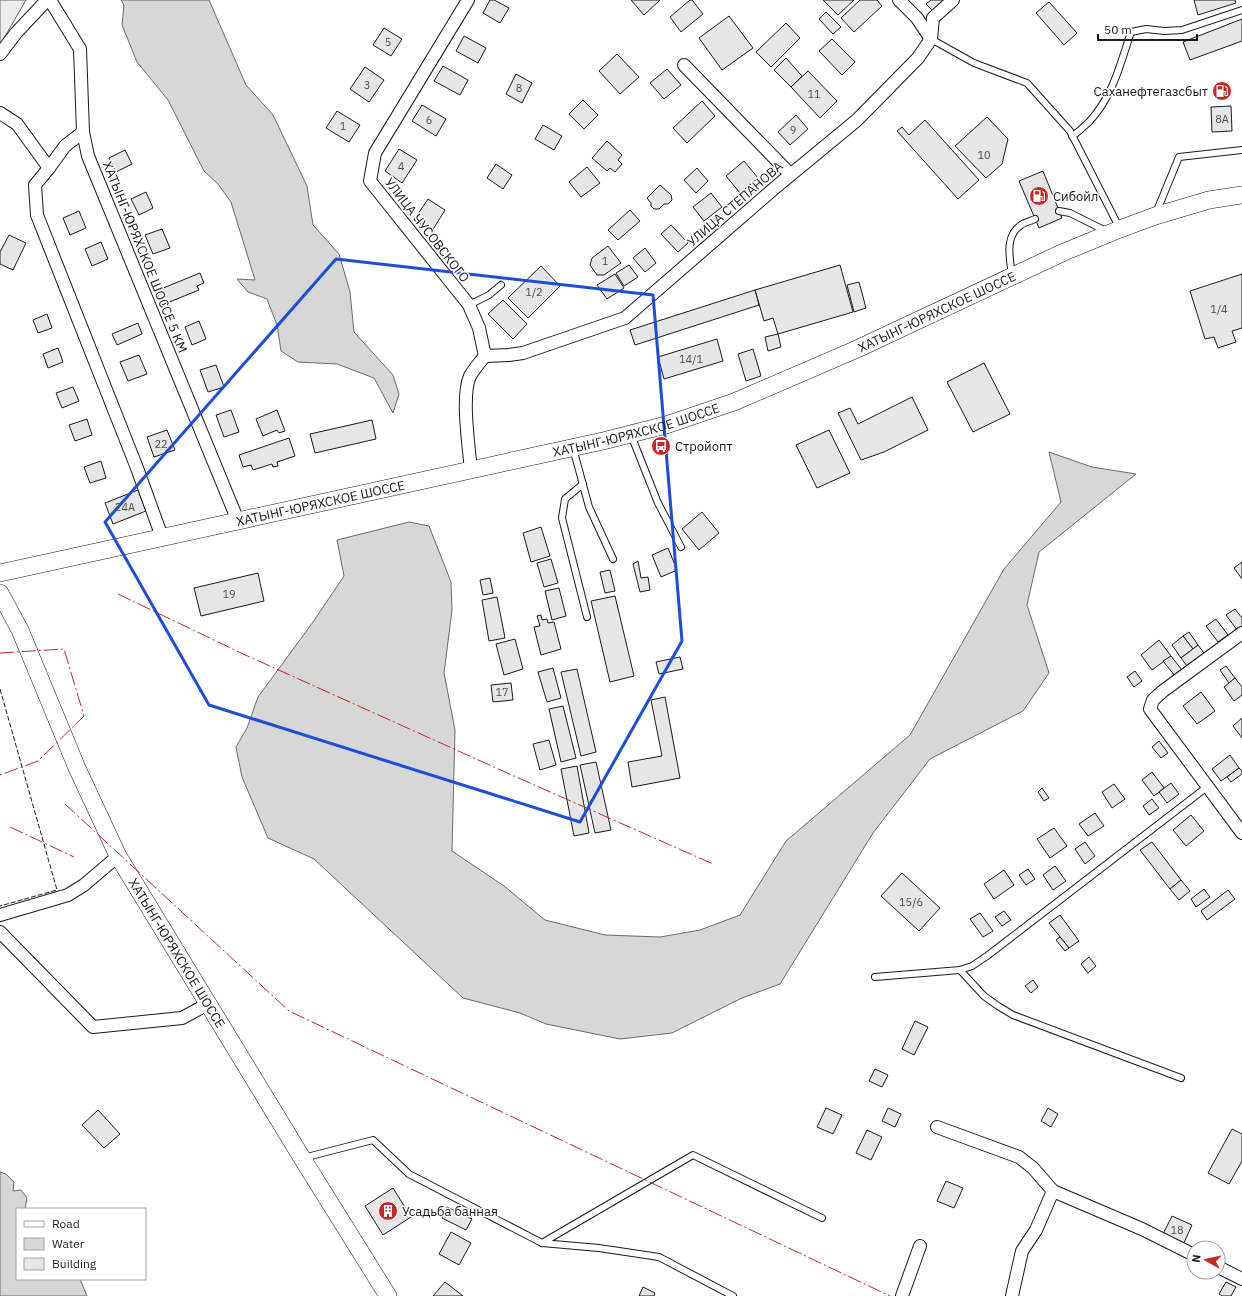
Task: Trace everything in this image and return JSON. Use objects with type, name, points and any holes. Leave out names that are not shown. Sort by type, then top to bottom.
[{"type":"main road","name":"ХАТЫНГ-ЮРЯХСКОЕ ШОССЕ","points":[[0,573],[573,448],[666,425],[734,402],[857,349],[1064,252],[1114,231],[1155,216],[1209,200],[1242,195]]},
{"type":"main road","name":"ХАТЫНГ-ЮРЯХСКОЕ ШОССЕ","points":[[0,593],[20,630],[77,768],[118,856],[388,1296]]},
{"type":"street","points":[[0,54],[16,33],[49,0]]},
{"type":"street","name":"ХАТЫНГ-ЮРЯХСКОЕ ШОССЕ 5 КМ","points":[[49,0],[80,49],[83,132],[88,156],[238,521]]},
{"type":"street","name":"УЛИЦА ЧУСОВСКОГО","points":[[468,0],[375,153],[370,181],[468,305],[479,328],[485,356]]},
{"type":"street","points":[[900,0],[917,18],[931,39]]},
{"type":"street","name":"УЛИЦА СТЕПАНОВА","points":[[485,356],[523,353],[625,318],[790,174],[857,120],[918,58],[931,39],[933,18],[953,0]]},
{"type":"street","points":[[684,65],[790,174]]},
{"type":"street","points":[[0,113],[17,124],[50,168]]},
{"type":"street","points":[[83,132],[65,146],[50,168],[35,185],[37,215],[137,468],[162,538]]},
{"type":"street","points":[[471,470],[466,413],[467,390],[470,377],[485,356]]},
{"type":"street","points":[[1242,633],[1163,691],[1153,700],[1150,708],[1242,833]]},
{"type":"street","points":[[0,914],[68,895],[84,885],[118,856]]},
{"type":"street","points":[[0,932],[93,1027],[182,1018],[208,1004]]},
{"type":"street","points":[[937,1126],[1019,1157],[1033,1168],[1053,1191],[1142,1229],[1186,1251]]},
{"type":"street","points":[[1012,1296],[1022,1251],[1036,1230],[1053,1191]]},
{"type":"street","points":[[902,1296],[920,1246]]},
{"type":"street","points":[[1226,1271],[1242,1279]]},
{"type":"lane","points":[[1072,136],[1079,132],[1095,115],[1109,95],[1131,32],[1146,29],[1164,31],[1182,30],[1242,10]]},
{"type":"lane","points":[[931,39],[974,63],[1027,83],[1070,131],[1114,231]]},
{"type":"lane","points":[[1155,216],[1179,157],[1242,150]]},
{"type":"lane","points":[[1060,211],[1070,213],[1114,231]]},
{"type":"lane","points":[[1012,277],[1009,244],[1014,231],[1021,225],[1035,219]]},
{"type":"lane","points":[[468,305],[489,295],[501,284]]},
{"type":"lane","points":[[630,434],[658,503],[681,547]]},
{"type":"lane","points":[[573,448],[589,507],[613,559]]},
{"type":"lane","points":[[583,484],[565,499],[562,518],[587,617]]},
{"type":"lane","points":[[875,977],[960,970],[972,966],[1207,787]]},
{"type":"lane","points":[[960,970],[984,996],[1013,1015],[1181,1078]]},
{"type":"lane","points":[[302,1158],[373,1140],[410,1174],[542,1243],[599,1248],[659,1257],[733,1296]]},
{"type":"lane","points":[[542,1243],[693,1155],[822,1218]]},
{"type":"highlighted area","points":[[336,259],[653,295],[682,641],[580,822],[209,705],[105,522]]},
{"type":"shaded area","points":[[0,0],[26,0],[0,45]]},
{"type":"water","points":[[121,0],[209,0],[246,85],[273,115],[307,186],[313,225],[339,254],[350,292],[354,332],[393,375],[399,394],[393,413],[374,378],[337,364],[298,362],[281,351],[277,325],[267,299],[248,292],[237,279],[255,280],[231,202],[218,184],[204,171],[168,100],[137,62],[122,25],[124,5]]},
{"type":"water","points":[[1049,452],[1092,467],[1136,474],[1039,552],[1027,605],[1049,673],[1023,711],[930,759],[873,833],[780,984],[742,998],[672,1033],[620,1039],[546,1024],[520,1013],[463,998],[314,859],[268,838],[242,777],[236,747],[247,728],[258,697],[313,622],[344,576],[337,540],[409,522],[429,526],[451,582],[452,610],[444,673],[455,730],[452,851],[504,886],[545,920],[605,935],[660,937],[700,930],[740,915],[786,841],[910,735],[1004,569],[1061,502]]},
{"type":"water","points":[[0,1172],[6,1174],[14,1182],[13,1191],[21,1190],[27,1198],[25,1208],[16,1208],[16,1280],[80,1280],[87,1296],[0,1296]]},
{"type":"building","points":[[490,0],[494,0],[509,8],[500,23],[483,13]]},
{"type":"building","points":[[631,0],[660,0],[644,15]]},
{"type":"building","points":[[690,0],[692,0],[703,14],[681,32],[670,17]]},
{"type":"building","points":[[823,0],[854,0],[838,15]]},
{"type":"building","points":[[860,0],[877,0],[882,6],[854,32],[841,18]]},
{"type":"building","points":[[931,0],[947,0],[934,12],[926,4]]},
{"type":"building","points":[[1194,0],[1235,0],[1236,3],[1198,15]]},
{"type":"building","points":[[1049,2],[1077,33],[1064,45],[1036,13]]},
{"type":"building","points":[[826,12],[841,27],[833,34],[819,19]]},
{"type":"building","points":[[729,16],[753,48],[722,70],[699,38]]},
{"type":"building","points":[[1242,19],[1242,41],[1190,60],[1183,42]]},
{"type":"building","points":[[786,23],[800,38],[771,67],[756,52]]},
{"type":"building","points":[[384,28],[402,39],[391,56],[373,45]]},
{"type":"building","points":[[464,36],[486,48],[478,63],[456,51]]},
{"type":"building","points":[[832,39],[855,62],[842,75],[819,51]]},
{"type":"building","points":[[617,54],[639,77],[620,94],[599,71]]},
{"type":"building","points":[[786,58],[802,76],[791,87],[774,70]]},
{"type":"building","points":[[443,66],[468,80],[460,95],[434,81]]},
{"type":"building","points":[[365,67],[384,80],[369,102],[350,89]]},
{"type":"building","points":[[667,69],[681,85],[664,99],[650,83]]},
{"type":"building","points":[[808,71],[837,101],[820,118],[791,87]]},
{"type":"building","points":[[516,74],[532,83],[522,103],[506,94]]},
{"type":"building","points":[[583,100],[598,115],[584,129],[569,114]]},
{"type":"building","points":[[702,101],[715,116],[687,143],[673,128]]},
{"type":"building","points":[[422,105],[446,119],[436,136],[412,121]]},
{"type":"building","points":[[1231,106],[1232,131],[1212,132],[1211,107]]},
{"type":"building","points":[[337,111],[360,125],[349,142],[326,128]]},
{"type":"building","points":[[796,115],[808,129],[790,145],[778,132]]},
{"type":"building","points":[[987,117],[1008,139],[1002,164],[986,178],[955,146]]},
{"type":"building","points":[[925,120],[979,180],[958,199],[897,131],[902,127],[909,135]]},
{"type":"building","points":[[543,125],[562,136],[554,150],[535,139]]},
{"type":"building","points":[[607,141],[622,155],[618,160],[622,164],[615,172],[610,168],[607,171],[592,158]]},
{"type":"building","points":[[399,149],[417,160],[402,183],[385,171]]},
{"type":"building","points":[[125,150],[132,164],[116,172],[109,158]]},
{"type":"building","points":[[744,161],[758,178],[740,193],[726,176]]},
{"type":"building","points":[[496,164],[512,175],[503,189],[487,178]]},
{"type":"building","points":[[587,167],[600,183],[581,197],[569,182]]},
{"type":"building","points":[[697,168],[708,181],[696,193],[684,180]]},
{"type":"building","name":"Сибойл","points":[[1043,171],[1062,218],[1039,228],[1019,181]]},
{"type":"building","points":[[660,185],[671,195],[672,200],[668,204],[664,204],[659,209],[654,209],[647,198]]},
{"type":"building","points":[[146,192],[153,208],[139,215],[131,199]]},
{"type":"building","points":[[711,193],[722,207],[704,221],[693,207]]},
{"type":"building","points":[[428,199],[445,210],[432,231],[414,220]]},
{"type":"building","points":[[630,210],[640,221],[618,240],[608,230]]},
{"type":"building","points":[[79,211],[86,228],[70,235],[63,218]]},
{"type":"building","points":[[671,225],[688,243],[678,252],[661,234]]},
{"type":"building","points":[[162,229],[170,248],[153,254],[145,235]]},
{"type":"building","points":[[9,235],[26,243],[13,270],[0,264],[0,252]]},
{"type":"building","points":[[101,242],[108,259],[92,266],[85,249]]},
{"type":"building","points":[[608,246],[621,263],[604,275],[597,275],[590,265],[592,258]]},
{"type":"building","points":[[645,248],[656,263],[645,272],[633,258]]},
{"type":"building","points":[[629,265],[638,277],[624,286],[616,273]]},
{"type":"building","points":[[840,265],[853,312],[778,334],[773,318],[764,321],[755,290]]},
{"type":"building","points":[[541,266],[560,286],[528,318],[508,298]]},
{"type":"building","points":[[200,273],[204,283],[197,286],[199,290],[162,305],[156,291]]},
{"type":"building","points":[[615,274],[624,288],[607,299],[597,285]]},
{"type":"building","points":[[1242,274],[1242,328],[1232,331],[1236,342],[1218,348],[1214,337],[1205,339],[1190,291]]},
{"type":"building","points":[[859,282],[866,308],[854,312],[847,285]]},
{"type":"building","points":[[755,290],[759,305],[635,345],[630,330]]},
{"type":"building","points":[[503,300],[527,324],[513,339],[488,314]]},
{"type":"building","points":[[47,314],[52,328],[38,333],[33,320]]},
{"type":"building","points":[[199,321],[206,339],[192,345],[185,327]]},
{"type":"building","points":[[138,323],[142,334],[117,345],[112,334]]},
{"type":"building","points":[[778,334],[781,347],[768,351],[765,337]]},
{"type":"building","points":[[717,339],[723,361],[664,379],[658,357]]},
{"type":"building","points":[[58,348],[63,362],[48,368],[43,354]]},
{"type":"building","points":[[753,349],[761,376],[746,381],[738,354]]},
{"type":"building","points":[[139,355],[147,374],[128,381],[120,362]]},
{"type":"building","points":[[984,363],[1010,414],[973,432],[947,382]]},
{"type":"building","points":[[216,365],[224,387],[208,392],[200,370]]},
{"type":"building","points":[[73,387],[79,401],[62,408],[56,393]]},
{"type":"building","points":[[912,397],[928,430],[884,452],[861,460],[838,413],[850,408],[858,424]]},
{"type":"building","points":[[231,410],[239,432],[224,437],[216,415]]},
{"type":"building","points":[[277,410],[285,431],[279,433],[277,430],[263,436],[256,419]]},
{"type":"building","points":[[87,419],[92,435],[75,441],[69,425]]},
{"type":"building","points":[[372,420],[376,439],[315,453],[310,434]]},
{"type":"building","points":[[167,430],[175,450],[154,457],[147,437]]},
{"type":"building","points":[[829,430],[850,473],[817,488],[796,445]]},
{"type":"building","points":[[289,438],[295,456],[277,462],[278,466],[273,467],[272,464],[253,470],[251,465],[243,467],[239,455]]},
{"type":"building","points":[[101,461],[106,478],[90,483],[84,467]]},
{"type":"building","points":[[138,490],[146,511],[113,524],[105,503]]},
{"type":"building","points":[[702,512],[719,533],[699,550],[682,529]]},
{"type":"building","points":[[541,527],[550,556],[531,562],[523,533]]},
{"type":"building","points":[[668,548],[677,570],[661,577],[652,555]]},
{"type":"building","points":[[551,559],[558,583],[544,587],[537,563]]},
{"type":"building","points":[[638,561],[641,578],[648,577],[650,590],[640,592],[633,564]]},
{"type":"building","points":[[1242,562],[1242,579],[1234,568]]},
{"type":"building","points":[[610,570],[615,591],[605,593],[600,572]]},
{"type":"building","points":[[258,573],[264,601],[201,616],[194,588]]},
{"type":"building","points":[[490,578],[493,593],[483,595],[480,580]]},
{"type":"building","points":[[559,588],[566,616],[552,620],[545,591]]},
{"type":"building","points":[[615,596],[634,676],[610,682],[591,601]]},
{"type":"building","points":[[497,597],[505,638],[489,641],[482,600]]},
{"type":"building","points":[[1235,609],[1242,618],[1242,627],[1237,630],[1226,615]]},
{"type":"building","points":[[541,615],[542,620],[547,619],[548,623],[554,622],[561,649],[541,655],[534,627],[540,626],[537,616]]},
{"type":"building","points":[[1216,619],[1228,635],[1218,642],[1206,626]]},
{"type":"building","points":[[1189,632],[1198,645],[1193,649],[1183,636]]},
{"type":"building","points":[[1183,636],[1193,649],[1181,658],[1172,645]]},
{"type":"building","points":[[515,639],[523,669],[504,675],[496,644]]},
{"type":"building","points":[[1159,640],[1171,656],[1152,670],[1141,655]]},
{"type":"building","points":[[1198,645],[1204,653],[1187,666],[1181,658]]},
{"type":"building","points":[[1171,656],[1182,670],[1175,676],[1163,661]]},
{"type":"building","points":[[680,657],[683,669],[659,674],[656,662]]},
{"type":"building","points":[[1226,666],[1235,678],[1229,683],[1220,670]]},
{"type":"building","points":[[553,668],[561,698],[547,702],[538,672]]},
{"type":"building","points":[[577,669],[596,752],[581,756],[561,672]]},
{"type":"building","points":[[1135,671],[1142,681],[1134,687],[1127,677]]},
{"type":"building","points":[[1235,678],[1242,687],[1242,695],[1234,701],[1224,687]]},
{"type":"building","points":[[511,683],[513,700],[493,702],[491,685]]},
{"type":"building","points":[[1201,692],[1215,711],[1197,724],[1183,706]]},
{"type":"building","points":[[665,697],[680,778],[632,787],[628,762],[662,756],[651,700]]},
{"type":"building","points":[[563,706],[576,758],[561,762],[549,709]]},
{"type":"building","points":[[1242,718],[1242,738],[1233,726]]},
{"type":"building","points":[[549,740],[556,765],[540,770],[533,744]]},
{"type":"building","points":[[1159,741],[1168,753],[1161,758],[1152,747]]},
{"type":"building","points":[[1230,755],[1239,768],[1221,781],[1212,769]]},
{"type":"building","points":[[596,762],[611,830],[595,833],[580,765]]},
{"type":"building","points":[[577,766],[589,833],[574,836],[561,769]]},
{"type":"building","points":[[1239,768],[1242,771],[1242,774],[1231,782],[1227,777]]},
{"type":"building","points":[[1152,772],[1164,788],[1154,796],[1142,780]]},
{"type":"building","points":[[1171,783],[1179,794],[1167,803],[1159,792]]},
{"type":"building","points":[[1114,784],[1125,799],[1112,808],[1102,792]]},
{"type":"building","points":[[1042,788],[1049,798],[1044,801],[1038,792]]},
{"type":"building","points":[[1152,799],[1159,808],[1149,815],[1143,806]]},
{"type":"building","points":[[1095,813],[1104,826],[1088,836],[1079,824]]},
{"type":"building","points":[[1191,815],[1204,831],[1186,846],[1173,830]]},
{"type":"building","points":[[1054,828],[1067,846],[1050,858],[1037,839]]},
{"type":"building","points":[[1085,842],[1095,856],[1085,864],[1075,849]]},
{"type":"building","points":[[1152,842],[1181,880],[1170,889],[1140,850]]},
{"type":"building","points":[[1055,866],[1066,881],[1053,890],[1043,875]]},
{"type":"building","points":[[1028,869],[1035,879],[1026,885],[1019,875]]},
{"type":"building","points":[[1004,870],[1014,885],[994,899],[984,884]]},
{"type":"building","points":[[902,873],[940,908],[919,931],[881,896]]},
{"type":"building","points":[[1181,880],[1190,891],[1179,900],[1170,889]]},
{"type":"building","points":[[1204,889],[1210,897],[1196,907],[1191,899]]},
{"type":"building","points":[[1228,890],[1235,899],[1207,920],[1201,911]]},
{"type":"building","points":[[1004,911],[1011,920],[1002,926],[995,917]]},
{"type":"building","points":[[980,913],[993,931],[983,937],[970,919]]},
{"type":"building","points":[[1060,915],[1079,941],[1069,948],[1049,923]]},
{"type":"building","points":[[1060,937],[1069,948],[1065,951],[1056,940]]},
{"type":"building","points":[[1089,957],[1096,966],[1088,973],[1081,964]]},
{"type":"building","points":[[1033,980],[1038,987],[1031,993],[1025,986]]},
{"type":"building","points":[[915,1021],[928,1027],[914,1055],[902,1049]]},
{"type":"building","points":[[875,1069],[888,1075],[882,1087],[869,1081]]},
{"type":"building","points":[[826,1108],[842,1115],[833,1134],[817,1127]]},
{"type":"building","points":[[888,1108],[901,1114],[895,1127],[882,1121]]},
{"type":"building","points":[[1048,1108],[1058,1114],[1051,1127],[1041,1121]]},
{"type":"building","points":[[98,1110],[120,1134],[104,1148],[82,1125]]},
{"type":"building","points":[[1232,1129],[1242,1134],[1242,1161],[1229,1184],[1208,1173]]},
{"type":"building","points":[[867,1130],[882,1137],[871,1160],[856,1153]]},
{"type":"building","points":[[946,1181],[963,1188],[954,1208],[937,1201]]},
{"type":"building","name":"Усадьба банная","points":[[393,1188],[411,1217],[383,1235],[365,1206]]},
{"type":"building","points":[[447,1207],[472,1219],[466,1230],[442,1218]]},
{"type":"building","points":[[1172,1216],[1192,1225],[1183,1245],[1162,1236]]},
{"type":"building","points":[[451,1232],[471,1243],[459,1265],[439,1254]]},
{"type":"building","points":[[445,1282],[463,1296],[433,1296]]},
{"type":"building","points":[[1226,1282],[1236,1287],[1231,1296],[1222,1296],[1219,1294]]},
{"type":"building","points":[[643,1287],[655,1293],[654,1296],[639,1296]]},
{"type":"fence","points":[[0,689],[57,890],[0,906]]},
{"type":"power","points":[[118,594],[241,653],[713,864]]},
{"type":"power","points":[[0,653],[64,649],[84,716],[38,761],[0,775]]},
{"type":"power","points":[[65,804],[289,1011],[890,1296]]},
{"type":"power","points":[[10,827],[74,857]]},
{"type":"place","name":"Саханефтегазсбыт","points":[[1222,91]]},
{"type":"place","name":"Сибойл","points":[[1039,196]]},
{"type":"place","name":"Стройопт","points":[[661,446]]},
{"type":"place","name":"Усадьба банная","points":[[388,1211]]}]
